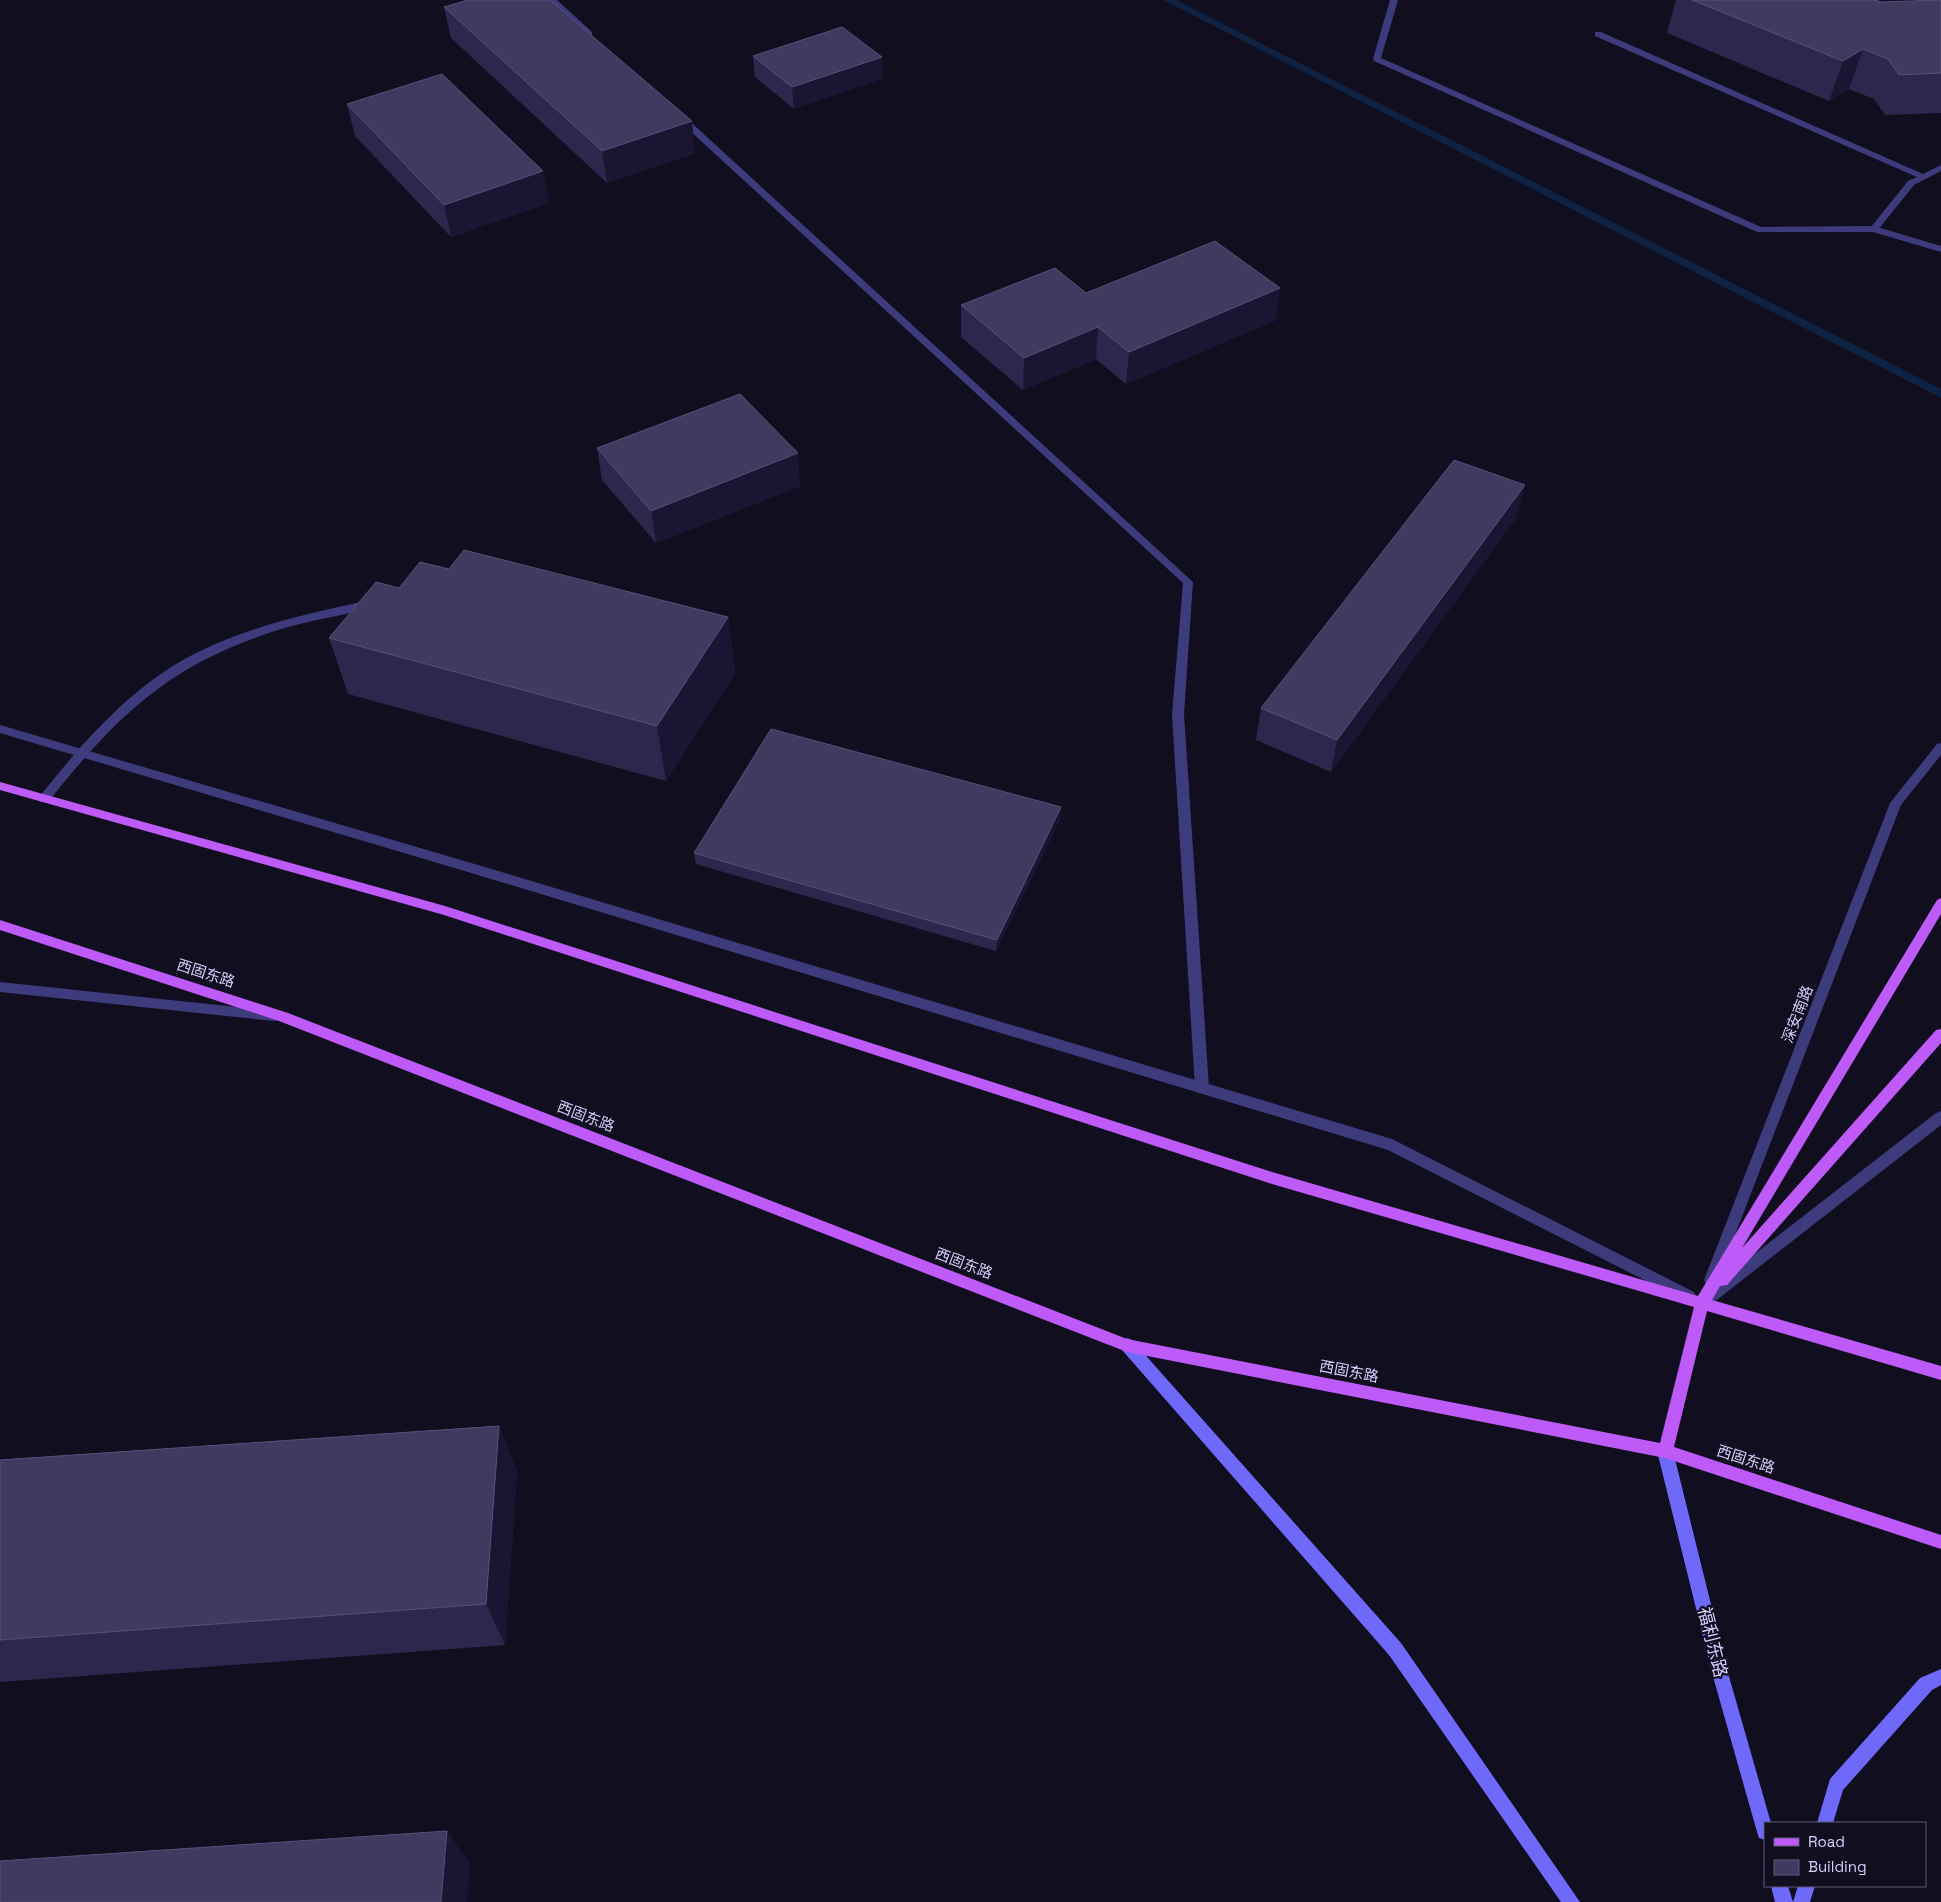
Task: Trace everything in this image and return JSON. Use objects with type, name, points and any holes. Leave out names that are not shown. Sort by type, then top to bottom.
[{"type":"main road","points":[[0,786],[445,911],[1272,1178],[1941,1373]]},
{"type":"main road","points":[[1665,1451],[1702,1303],[1941,903]]},
{"type":"main road","name":"西固东路","points":[[0,925],[283,1017],[1127,1346],[1665,1451],[1941,1542]]},
{"type":"main road","points":[[1702,1303],[1941,1034]]},
{"type":"main road","points":[[1127,1346],[1395,1649],[1572,1902]]},
{"type":"main road","name":"福利东路","points":[[1665,1451],[1720,1673],[1764,1828]]},
{"type":"main road","points":[[1825,1822],[1836,1785],[1926,1684],[1941,1677]]},
{"type":"main road","points":[[1780,1887],[1784,1902]]},
{"type":"main road","points":[[1801,1902],[1806,1887]]},
{"type":"street","points":[[552,0],[596,40]]},
{"type":"street","points":[[1394,0],[1377,60],[1760,230],[1874,229],[1941,250]]},
{"type":"street","points":[[1598,34],[1924,177]]},
{"type":"street","points":[[676,114],[1188,582],[1178,714],[1202,1088]]},
{"type":"street","points":[[1874,229],[1911,183],[1941,168]]},
{"type":"street","points":[[44,799],[81,753],[134,700],[180,667],[226,644],[280,626],[327,613],[385,601]]},
{"type":"street","points":[[0,729],[468,867],[1392,1145],[1702,1303],[1941,1117]]},
{"type":"street","name":"深安南路","points":[[1702,1303],[1896,803],[1941,747]]},
{"type":"street","points":[[0,987],[283,1017]]},
{"type":"building","points":[[468,0],[550,0],[692,121],[602,151],[444,7]]},
{"type":"building","points":[[1692,0],[1876,0],[1881,2],[1941,0],[1941,73],[1899,75],[1888,59],[1863,49],[1843,61]]},
{"type":"building","points":[[842,27],[882,57],[792,87],[753,56]]},
{"type":"building","points":[[442,74],[543,171],[444,205],[347,104]]},
{"type":"building","points":[[1215,241],[1280,288],[1129,352],[1098,327],[1024,358],[961,305],[1055,268],[1086,293]]},
{"type":"building","points":[[740,394],[798,453],[651,511],[597,448]]},
{"type":"building","points":[[1454,460],[1525,485],[1337,740],[1261,708]]},
{"type":"building","points":[[464,550],[728,617],[657,726],[329,638],[376,582],[399,588],[420,562],[449,569]]},
{"type":"building","points":[[771,729],[1061,807],[997,940],[694,853]]},
{"type":"building","points":[[499,1426],[486,1604],[0,1640],[0,1460]]},
{"type":"building","points":[[447,1831],[441,1902],[0,1902],[0,1861]]},
{"type":"waterway","points":[[1168,0],[1941,394]]}]
